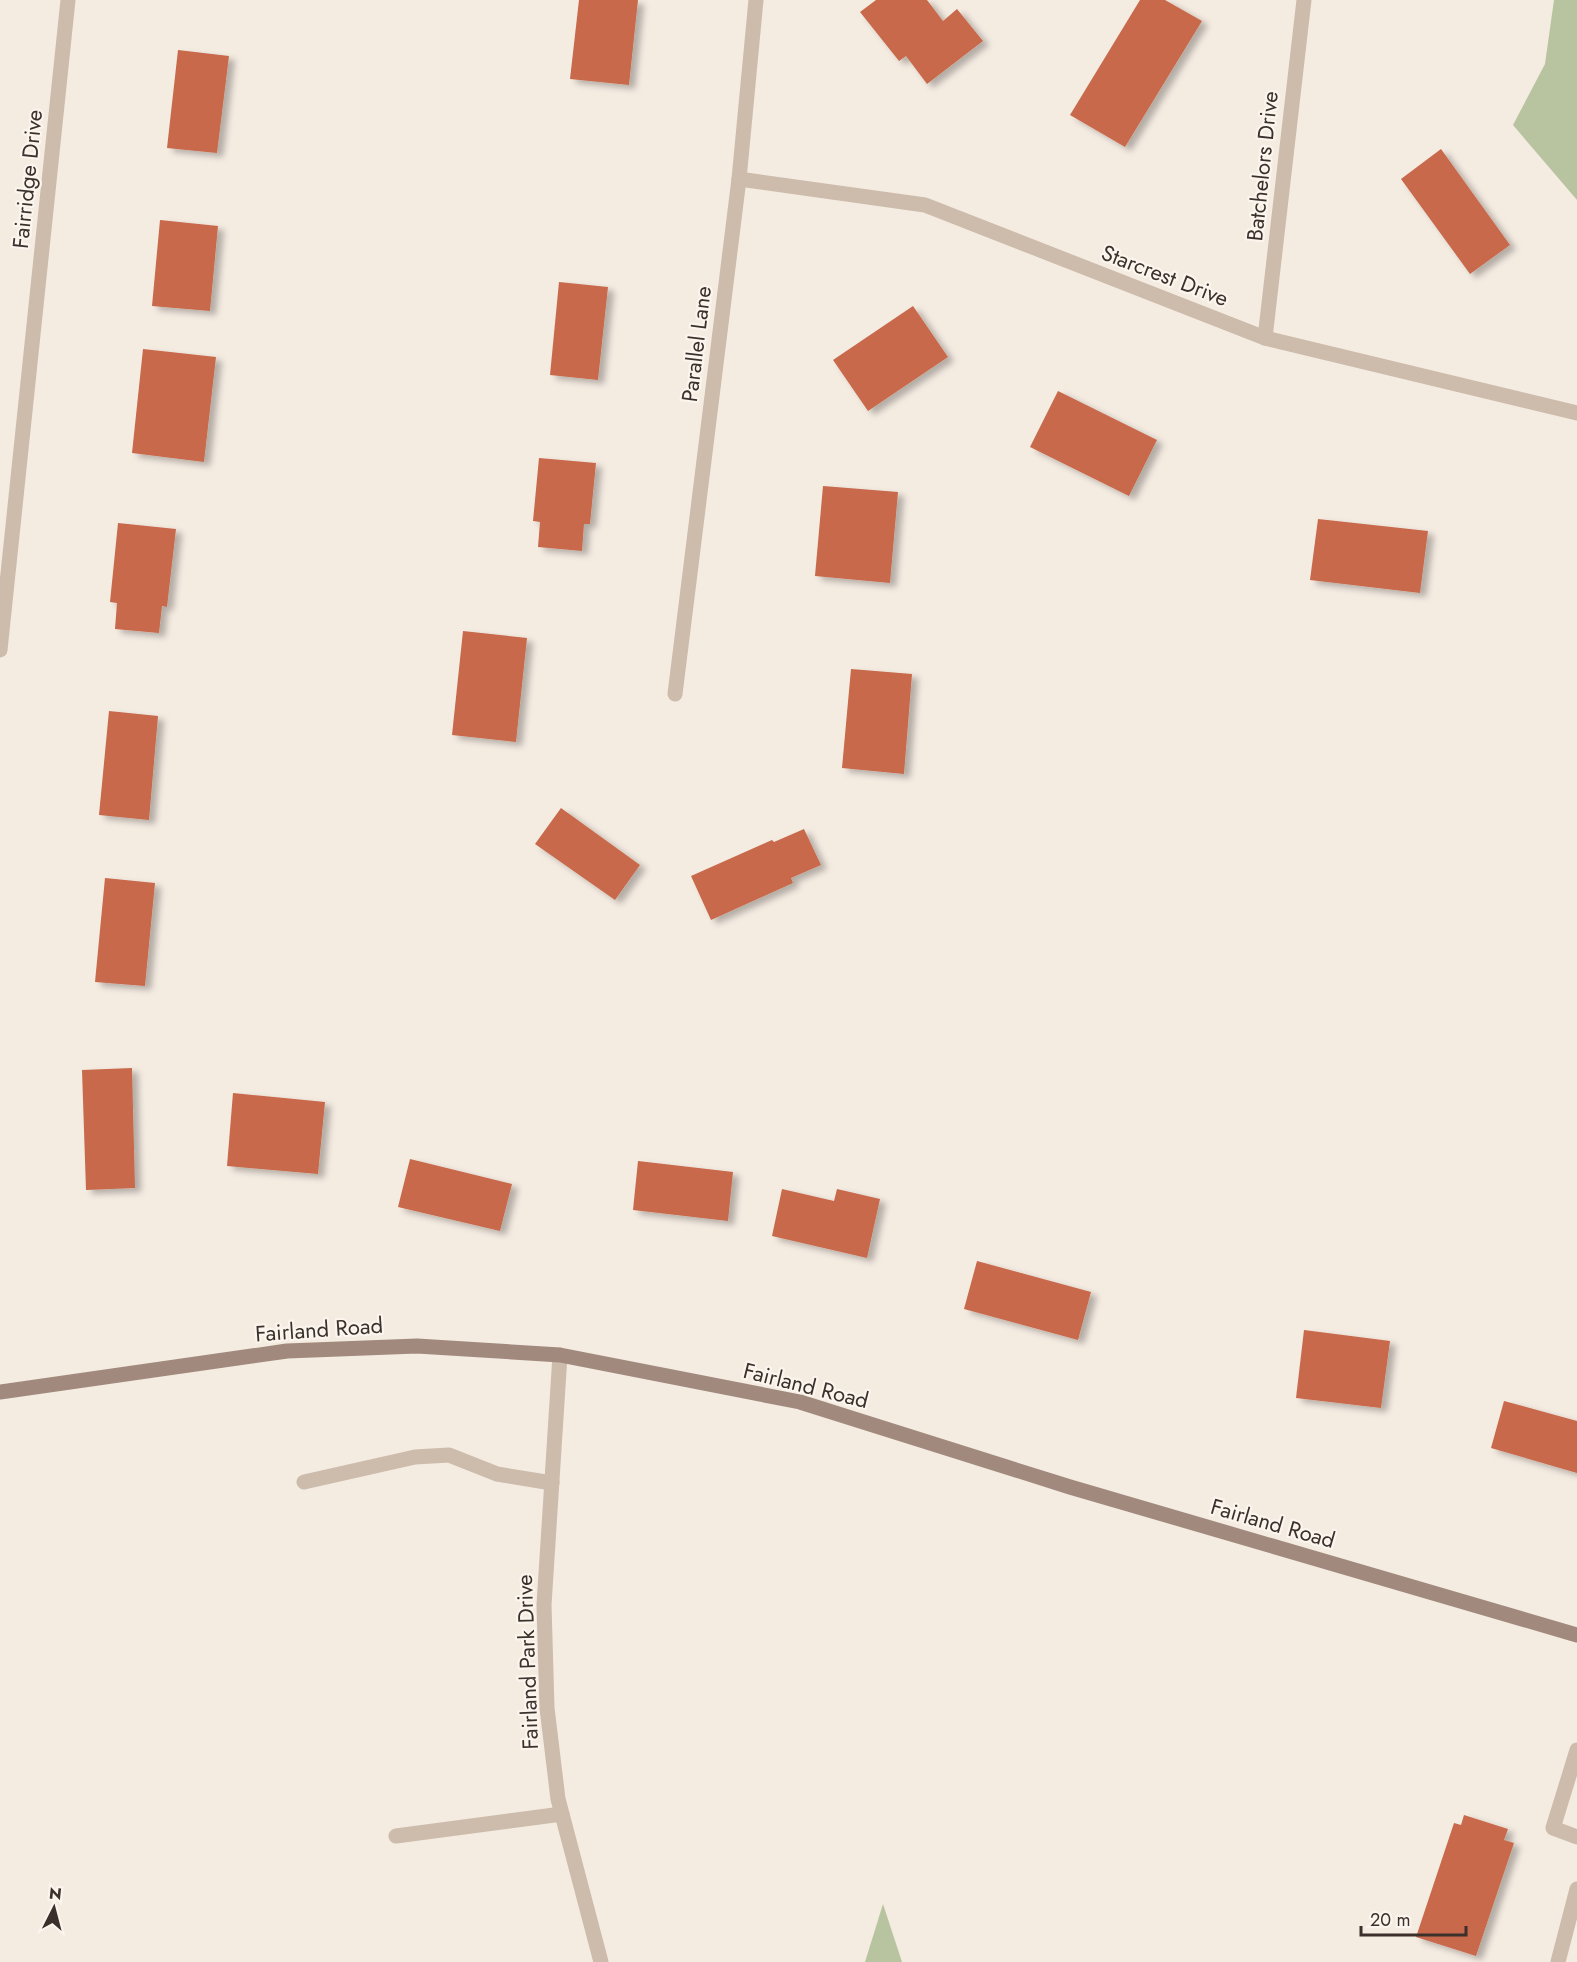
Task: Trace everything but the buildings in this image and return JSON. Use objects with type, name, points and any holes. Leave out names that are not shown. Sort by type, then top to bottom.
[{"type":"main road","name":"Fairland Road","points":[[0,1392],[287,1351],[417,1346],[560,1355],[800,1402],[1070,1487],[1577,1635]]},
{"type":"street","name":"Fairridge Drive","points":[[0,650],[68,0]]},
{"type":"street","name":"Parallel Lane","points":[[675,694],[739,179],[756,0]]},
{"type":"street","name":"Batchelors Drive","points":[[1265,338],[1304,0]]},
{"type":"street","name":"Starcrest Drive","points":[[739,179],[925,205],[1265,338],[1577,413]]},
{"type":"street","name":"Fairland Park Drive","points":[[560,1355],[544,1605],[547,1708],[558,1799],[601,1962]]},
{"type":"street","points":[[303,1482],[415,1457],[448,1455],[497,1474],[552,1483]]},
{"type":"street","points":[[1577,1750],[1553,1828],[1577,1837]]},
{"type":"street","points":[[396,1836],[562,1814]]},
{"type":"street","points":[[1558,1962],[1577,1889]]},
{"type":"green space","points":[[1554,0],[1577,0],[1577,200],[1513,125],[1545,64]]},
{"type":"green space","points":[[883,1904],[902,1962],[865,1962]]}]
